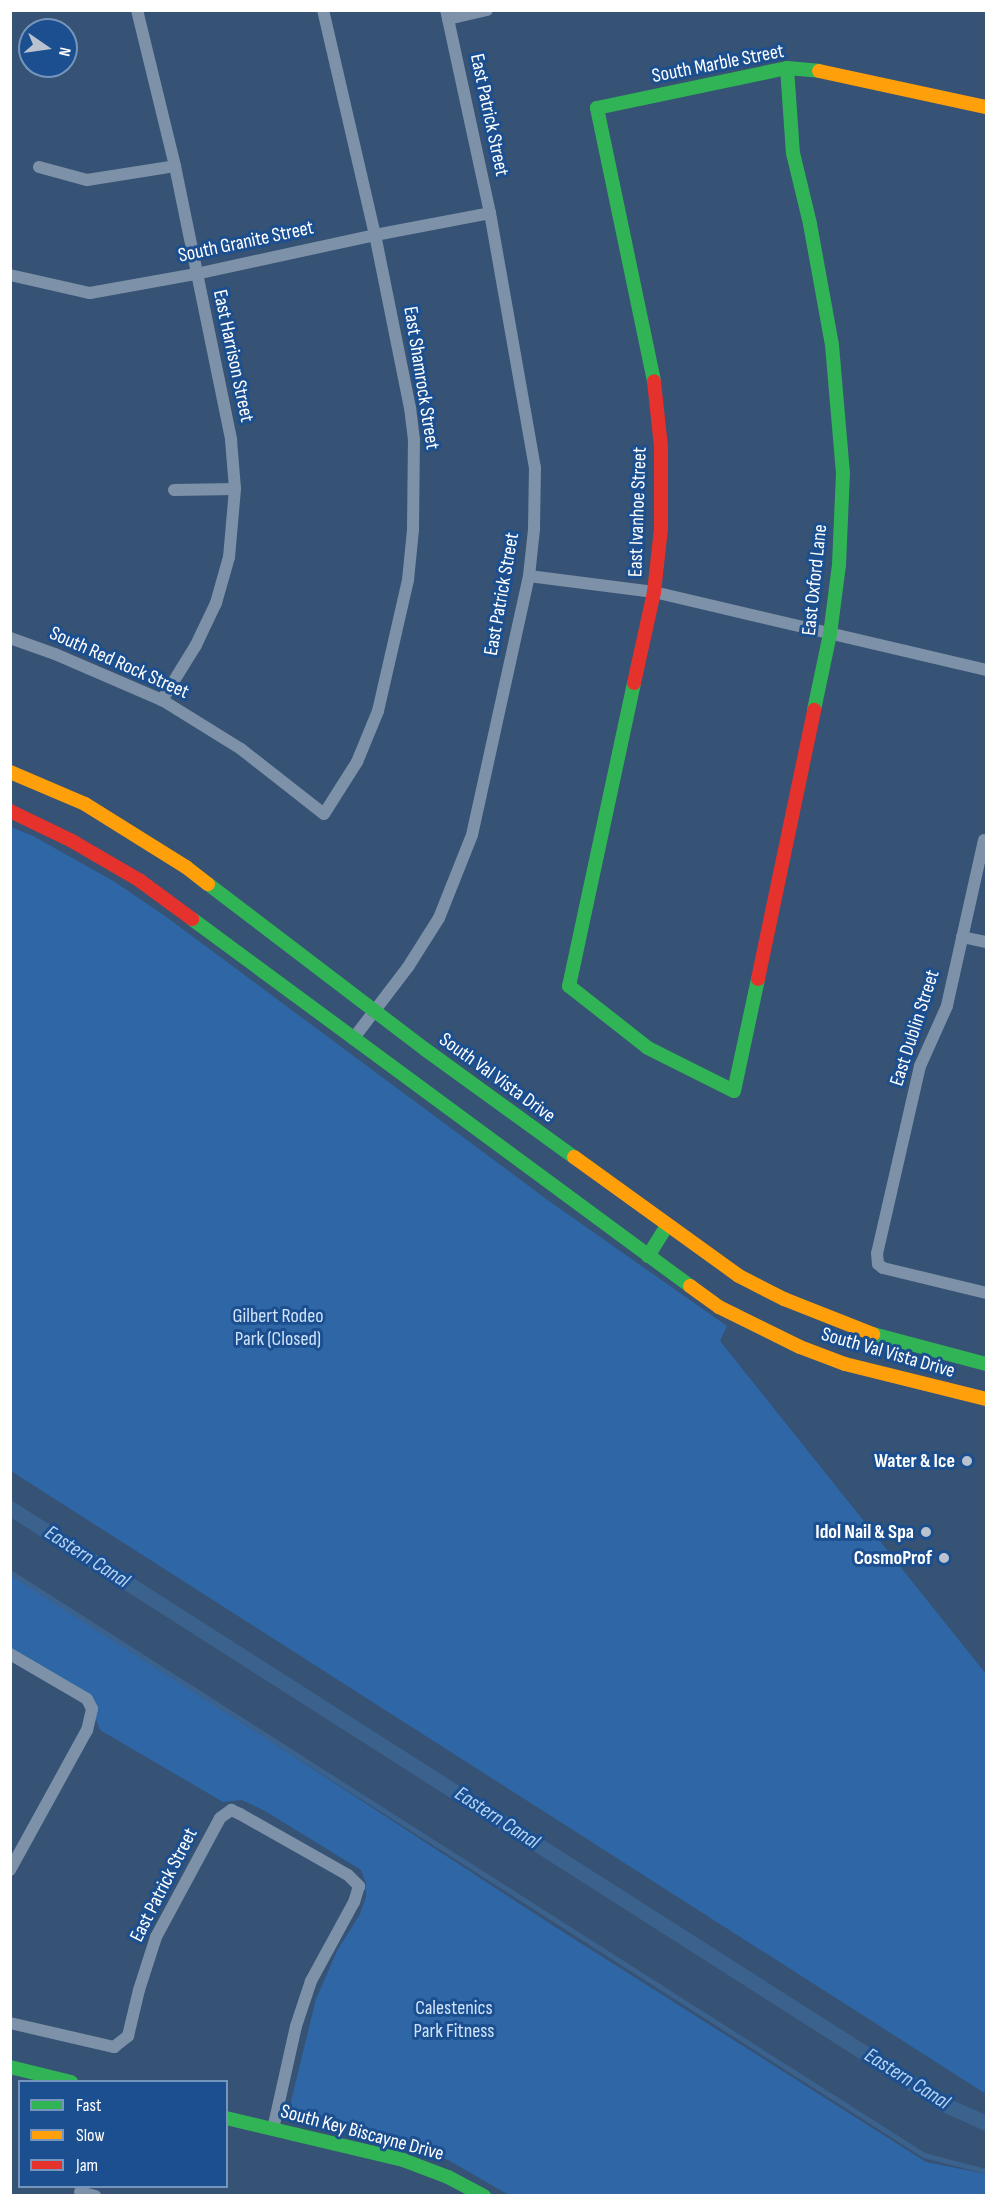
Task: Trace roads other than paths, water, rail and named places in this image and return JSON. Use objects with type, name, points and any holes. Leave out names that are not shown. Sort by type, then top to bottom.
[{"type":"street","name":"East Harrison Street","points":[[137,10],[175,166],[231,440],[235,489],[229,557],[216,603],[196,645],[162,700]]},
{"type":"street","name":"East Shamrock Street","points":[[322,10],[375,235],[410,408],[415,468],[413,530],[408,580],[378,711],[357,762],[324,814]]},
{"type":"street","points":[[447,15],[488,10]]},
{"type":"street","name":"East Patrick Street","points":[[352,1039],[408,967],[439,918],[472,835],[529,576],[534,529],[535,468],[490,213],[447,15]]},
{"type":"street","name":"South Marble Street","points":[[597,108],[787,68],[835,73],[987,107]]},
{"type":"street","name":"East Oxford Lane","points":[[734,1091],[830,634],[839,565],[843,473],[832,345],[810,224],[793,153],[787,68]]},
{"type":"street","name":"East Ivanhoe Street","points":[[597,108],[651,359],[661,447],[661,529],[654,592],[569,986],[648,1048],[734,1091]]},
{"type":"street","points":[[39,167],[87,180],[175,166]]},
{"type":"street","name":"South Granite Street","points":[[10,275],[90,293],[196,274],[375,235],[490,213]]},
{"type":"street","points":[[174,490],[235,489]]},
{"type":"street","points":[[529,576],[654,592],[987,670]]},
{"type":"street","name":"South Red Rock Street","points":[[10,638],[55,654],[162,700],[241,749],[324,814]]},
{"type":"street","name":"South Val Vista Drive","points":[[10,772],[85,804],[186,867],[374,1011],[667,1226],[739,1276],[814,1313],[857,1330],[987,1364]]},
{"type":"street","name":"South Val Vista Drive","points":[[10,811],[72,841],[139,880],[719,1307],[800,1347],[845,1364],[987,1399]]},
{"type":"street","name":"East Dublin Street","points":[[984,840],[947,1006],[920,1066],[877,1253],[878,1264],[888,1270],[987,1293]]},
{"type":"street","points":[[962,937],[987,942]]},
{"type":"street","points":[[648,1256],[667,1226]]},
{"type":"street","points":[[10,1654],[87,1699],[92,1709],[87,1730],[10,1870]]},
{"type":"street","name":"East Patrick Street","points":[[10,2024],[114,2048],[128,2036],[139,1990],[156,1937],[220,1818],[231,1810],[348,1875],[359,1886],[354,1902],[311,1981],[296,2026],[273,2129]]},
{"type":"street","points":[[10,2067],[64,2080]]},
{"type":"street","name":"South Key Biscayne Drive","points":[[228,2118],[403,2160],[448,2177],[484,2196]]},
{"type":"street","points":[[80,2191],[95,2196]]},
{"type":"waterway","name":"Eastern Canal","points":[[10,1508],[946,2105],[986,2123]]},
{"type":"waterway","points":[[10,1572],[924,2155],[986,2171]]},
{"type":"place","name":"Water & Ice","points":[[967,1461]]},
{"type":"place","name":"Idol Nail & Spa","points":[[926,1532]]},
{"type":"place","name":"CosmoProf","points":[[944,1558]]},
{"type":"park label","name":"Gilbert Rodeo Park (Closed)","points":[[278,1328]]},
{"type":"park label","name":"Calestenics Park Fitness","points":[[454,2020]]}]
